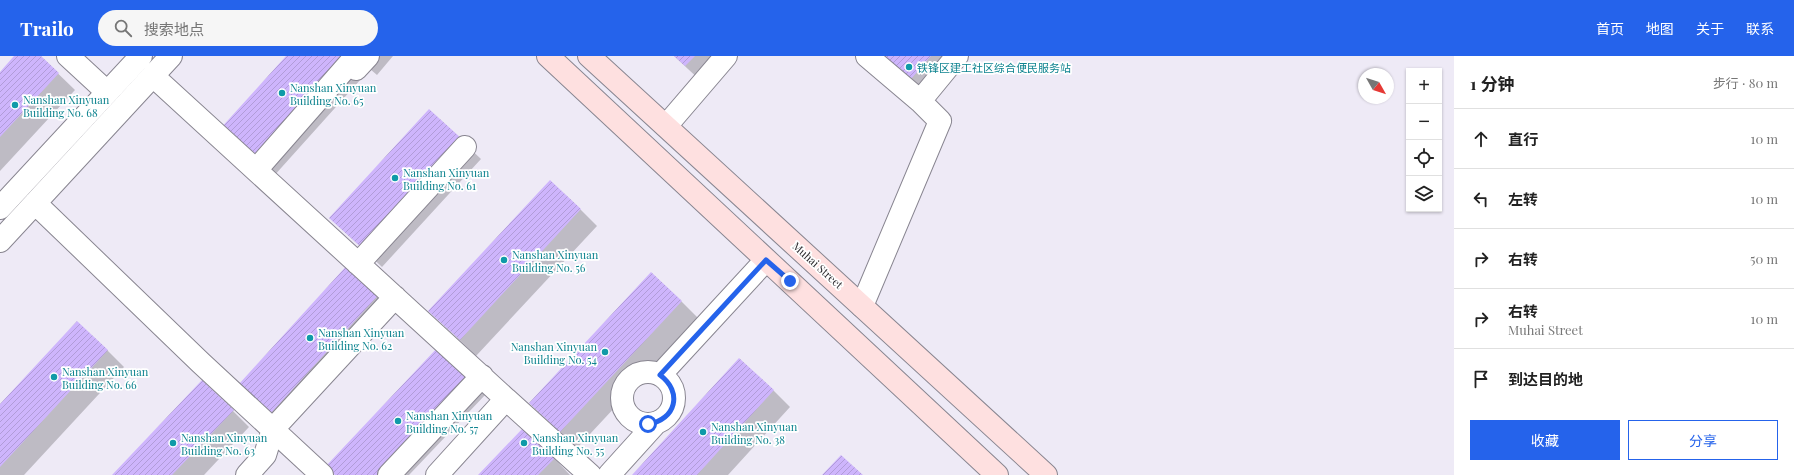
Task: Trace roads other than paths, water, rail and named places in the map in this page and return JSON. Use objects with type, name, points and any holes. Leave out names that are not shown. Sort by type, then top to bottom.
[{"type":"main road","points":[[548,56],[997,475]]},
{"type":"main road","name":"Muhai Street","points":[[589,56],[1046,475]]},
{"type":"street","points":[[68,56],[107,92]]},
{"type":"street","points":[[0,208],[141,56]]},
{"type":"street","points":[[0,241],[171,56]]},
{"type":"street","points":[[256,170],[349,64],[356,69],[368,56]]},
{"type":"street","points":[[666,126],[726,56]]},
{"type":"street","points":[[862,306],[940,121],[920,101],[866,56]]},
{"type":"street","points":[[920,101],[957,56]]},
{"type":"street","points":[[153,76],[590,475]]},
{"type":"street","points":[[358,264],[465,147]]},
{"type":"street","points":[[35,203],[322,475]]},
{"type":"street","points":[[660,375],[766,260]]},
{"type":"street","points":[[247,475],[265,456],[272,429],[395,297]]},
{"type":"street","points":[[643,372],[652,372],[660,375],[667,380],[672,388],[674,396],[670,413],[664,419],[656,422],[640,422],[632,418],[623,405],[622,397],[628,381],[643,372]]},
{"type":"street","points":[[389,475],[482,376]]},
{"type":"street","points":[[437,475],[506,399]]},
{"type":"street","points":[[609,475],[656,422]]},
{"type":"place","name":"铁锋区建工社区综合便民服务站","points":[[909,67]]},
{"type":"place","name":"Nanshan Xinyuan Building No. 65","points":[[282,93]]},
{"type":"place","name":"Nanshan Xinyuan Building No. 68","points":[[15,105]]},
{"type":"place","name":"Nanshan Xinyuan Building No. 61","points":[[395,178]]},
{"type":"place","name":"Nanshan Xinyuan Building No. 56","points":[[504,260]]},
{"type":"place","name":"Nanshan Xinyuan Building No. 62","points":[[310,338]]},
{"type":"place","name":"Nanshan Xinyuan Building No. 54","points":[[605,352]]},
{"type":"place","name":"Nanshan Xinyuan Building No. 66","points":[[54,377]]},
{"type":"place","name":"Nanshan Xinyuan Building No. 57","points":[[398,421]]},
{"type":"place","name":"Nanshan Xinyuan Building No. 38","points":[[703,432]]},
{"type":"place","name":"Nanshan Xinyuan Building No. 63","points":[[173,443]]},
{"type":"place","name":"Nanshan Xinyuan Building No. 55","points":[[524,443]]}]
